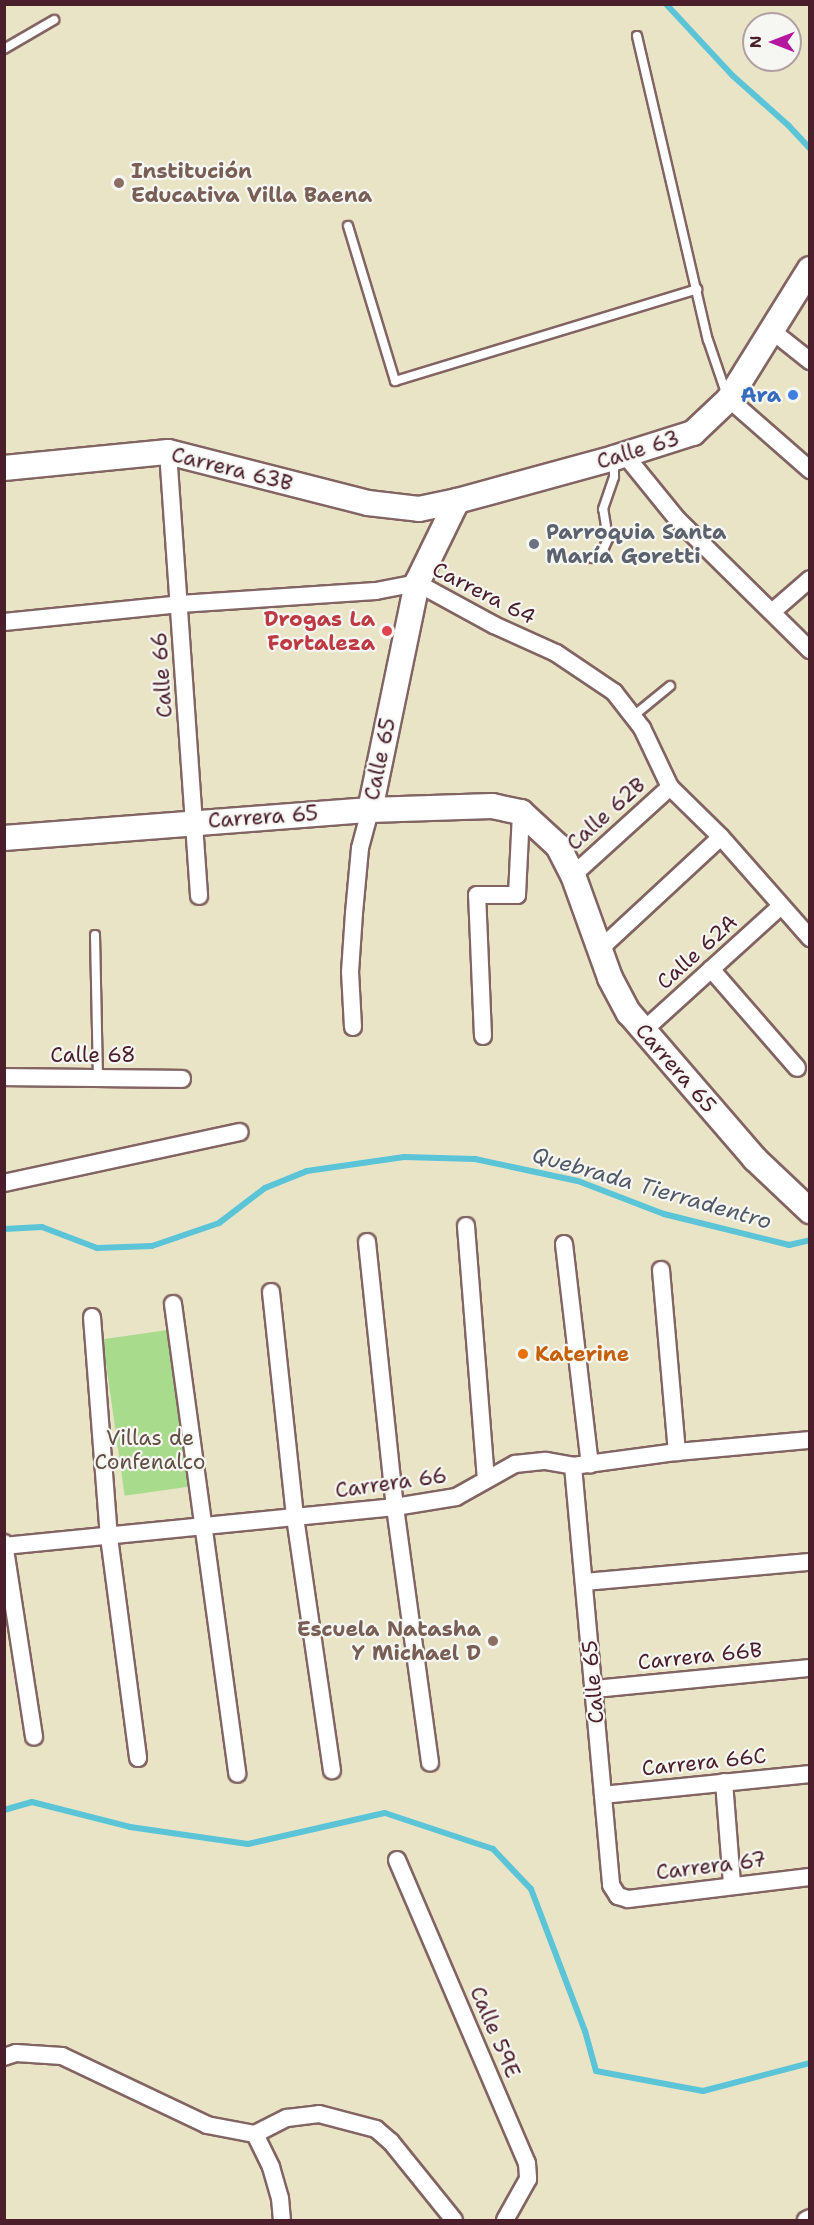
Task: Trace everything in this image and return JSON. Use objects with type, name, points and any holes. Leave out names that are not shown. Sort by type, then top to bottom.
[{"type":"main road","name":"Calle 63","points":[[457,501],[620,456],[693,433],[729,399],[810,269]]},
{"type":"main road","name":"Carrera 63B","points":[[4,468],[168,452],[368,503],[419,509],[457,501]]},
{"type":"main road","name":"Calle 65","points":[[370,810],[417,583],[457,501]]},
{"type":"main road","name":"Carrera 65","points":[[4,838],[370,810],[492,806],[521,812],[558,846],[573,875],[610,978],[629,1013],[755,1159],[809,1211]]},
{"type":"street","points":[[771,330],[810,361]]},
{"type":"street","points":[[729,399],[810,471]]},
{"type":"street","name":"Calle 66","points":[[168,452],[199,896]]},
{"type":"street","points":[[620,456],[677,519],[810,650]]},
{"type":"street","points":[[772,612],[810,579]]},
{"type":"street","name":"Carrera 64","points":[[4,622],[180,604],[376,591],[417,583],[494,626],[556,653],[614,692],[642,728],[670,787],[721,837],[810,938]]},
{"type":"street","name":"Calle 62B","points":[[573,875],[670,787]]},
{"type":"street","name":"Calle 65","points":[[353,1027],[350,972],[354,913],[360,848],[370,810]]},
{"type":"street","points":[[483,1036],[477,895],[517,895],[521,812]]},
{"type":"street","points":[[601,948],[721,837]]},
{"type":"street","name":"Calle 62A","points":[[644,1031],[781,906]]},
{"type":"street","points":[[711,969],[797,1068]]},
{"type":"street","name":"Calle 68","points":[[4,1077],[182,1079]]},
{"type":"street","points":[[4,1183],[240,1132]]},
{"type":"street","points":[[465,1226],[486,1479]]},
{"type":"street","points":[[367,1242],[395,1507],[430,1763]]},
{"type":"street","name":"Calle 65","points":[[564,1244],[581,1465],[584,1582],[610,1885],[618,1896]]},
{"type":"street","points":[[661,1270],[677,1452]]},
{"type":"street","points":[[271,1293],[295,1517],[332,1770]]},
{"type":"street","points":[[173,1304],[201,1527],[237,1774]]},
{"type":"street","points":[[92,1317],[109,1537],[138,1758]]},
{"type":"street","name":"Carrera 66","points":[[5,1545],[109,1537],[395,1507],[468,1493],[486,1479],[515,1464],[546,1461],[581,1465],[677,1452],[810,1440]]},
{"type":"street","points":[[5,1545],[34,1737]]},
{"type":"street","points":[[584,1582],[810,1562]]},
{"type":"street","name":"Carrera 66B","points":[[594,1689],[810,1668]]},
{"type":"street","name":"Carrera 66C","points":[[603,1795],[810,1774]]},
{"type":"street","points":[[724,1782],[732,1884]]},
{"type":"street","name":"Calle 59E","points":[[397,1860],[527,2163],[528,2179],[505,2220]]},
{"type":"street","name":"Carrera 67","points":[[618,1896],[628,1899],[732,1884],[810,1877]]},
{"type":"street","points":[[4,2056],[16,2053],[63,2056],[207,2125],[255,2134],[287,2118],[319,2114],[376,2129],[392,2142],[454,2220]]},
{"type":"street","points":[[255,2134],[271,2167],[280,2198],[282,2220]]},
{"type":"lane","points":[[4,49],[54,20]]},
{"type":"lane","points":[[637,36],[698,289],[708,340],[729,399]]},
{"type":"lane","points":[[348,226],[395,381],[698,289]]},
{"type":"lane","points":[[592,558],[603,550],[608,539],[603,509],[620,456]]},
{"type":"lane","points":[[633,717],[670,686]]},
{"type":"lane","points":[[94,935],[98,1078]]},
{"type":"green space","name":"Villas de Confenalco","points":[[168,1330],[190,1486],[125,1496],[103,1339]]},
{"type":"waterway","points":[[666,4],[733,76],[788,125],[810,149]]},
{"type":"waterway","name":"Quebrada Tierradentro","points":[[4,1229],[42,1227],[97,1248],[152,1246],[219,1223],[265,1188],[307,1171],[404,1157],[475,1159],[578,1181],[664,1214],[789,1245],[810,1240]]},
{"type":"waterway","points":[[4,1810],[32,1802],[130,1827],[248,1844],[385,1813],[493,1849],[531,1889],[585,2031],[596,2071],[703,2091],[810,2063]]},
{"type":"place","name":"Institución Educativa Villa Baena","points":[[119,183]]},
{"type":"place","name":"Ara","points":[[793,395]]},
{"type":"place","name":"Parroquia Santa María Goretti","points":[[534,544]]},
{"type":"place","name":"Drogas La Fortaleza","points":[[387,631]]},
{"type":"place","name":"Katerine","points":[[523,1354]]},
{"type":"place","name":"Escuela Natasha Y Michael D","points":[[493,1641]]}]
